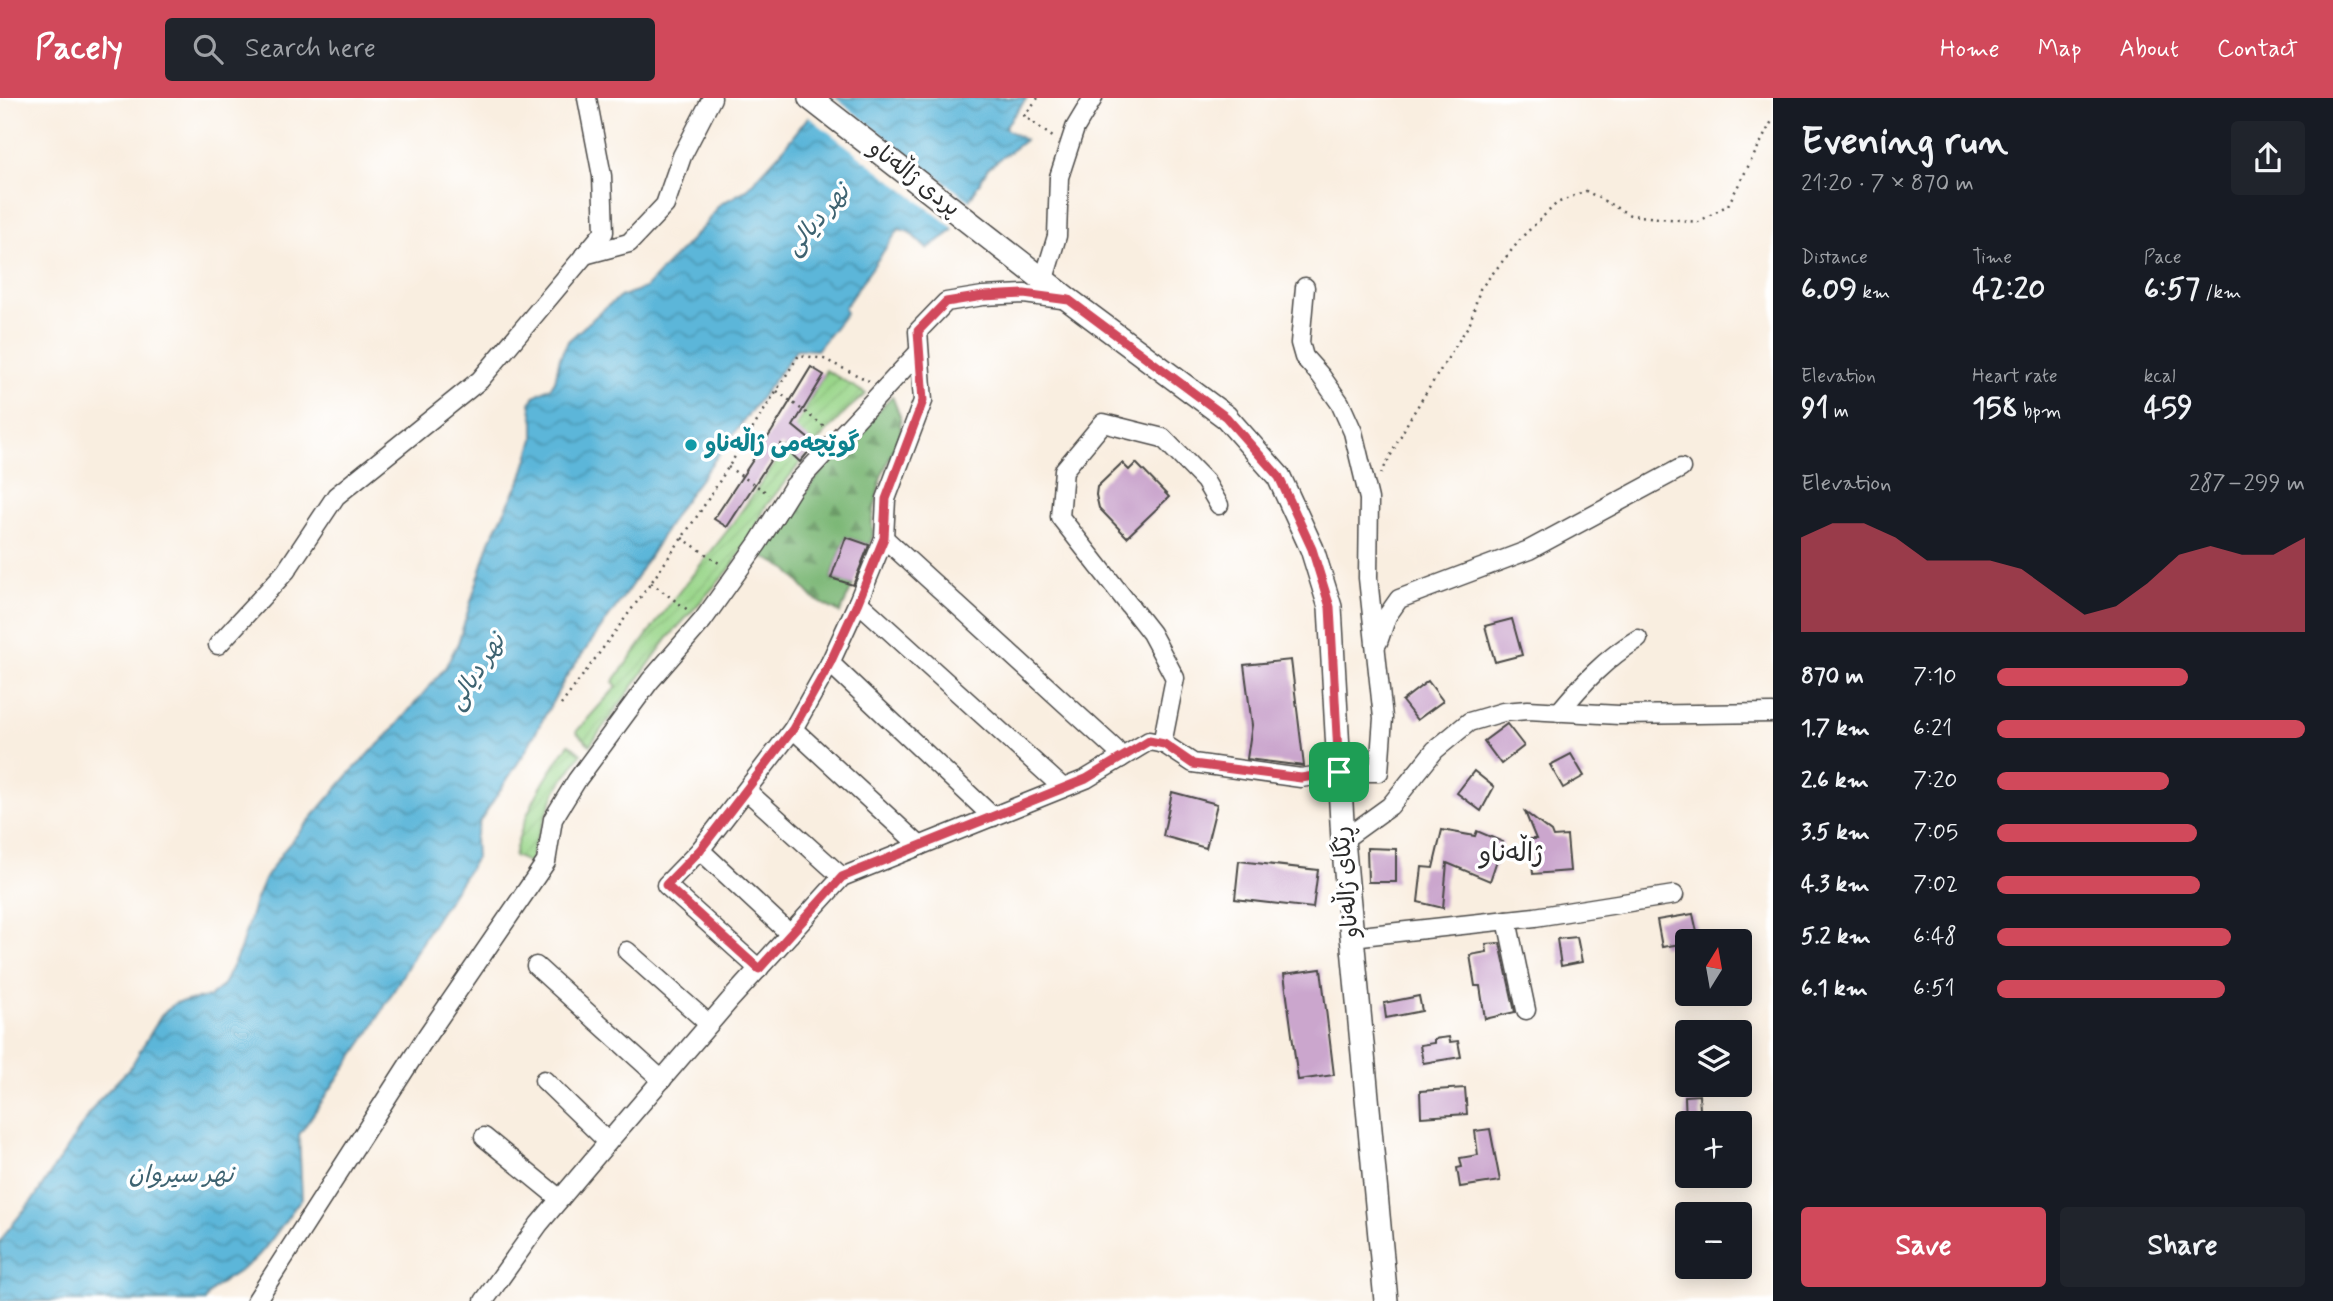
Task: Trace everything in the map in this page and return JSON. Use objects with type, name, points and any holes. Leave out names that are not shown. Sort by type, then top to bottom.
[{"type":"main road","name":"پردی ژاڵەناو","points":[[810,98],[1018,259]]},
{"type":"main road","name":"ڕێگای ژاڵەناو","points":[[1018,259],[1226,417],[1279,477],[1312,549],[1330,607],[1343,840],[1386,1301]]},
{"type":"street","points":[[218,645],[286,571],[337,496],[480,380],[604,232],[602,176],[587,98]]},
{"type":"street","points":[[584,256],[629,243],[665,205],[682,156],[712,98]]},
{"type":"street","points":[[1044,279],[1057,236],[1059,177],[1075,128],[1093,98]]},
{"type":"street","points":[[484,1301],[539,1224],[608,1142],[709,1024],[842,877],[1086,779],[1149,741],[1162,744],[1193,764],[1301,778],[1339,772],[1379,772],[1383,718],[1368,578],[1369,499],[1353,432],[1340,403],[1304,357],[1300,343],[1305,287]]},
{"type":"street","points":[[759,969],[666,885],[700,850],[793,729],[830,663],[858,602],[884,538],[886,499],[923,401],[918,331],[946,302],[983,296],[1024,294],[1069,300]]},
{"type":"street","points":[[257,1301],[426,1037],[546,862],[553,819],[577,780],[650,681],[703,620],[736,575],[793,487],[919,352]]},
{"type":"street","points":[[1162,744],[1175,678],[1151,633],[1060,517],[1064,470],[1103,423],[1163,438],[1205,481],[1219,505]]},
{"type":"street","points":[[1377,645],[1387,616],[1399,599],[1529,550],[1681,468]]},
{"type":"street","points":[[884,538],[1105,740],[1121,758]]},
{"type":"street","points":[[858,602],[1063,788]]},
{"type":"street","points":[[1559,712],[1584,681],[1621,649],[1638,639]]},
{"type":"street","points":[[830,663],[993,817]]},
{"type":"street","points":[[1343,840],[1391,806],[1435,750],[1469,722],[1503,712],[1528,710],[1619,715],[1773,713]]},
{"type":"street","points":[[793,729],[920,846]]},
{"type":"street","points":[[747,791],[842,877]]},
{"type":"street","points":[[700,850],[790,934]]},
{"type":"street","points":[[1352,937],[1507,920],[1674,895]]},
{"type":"street","points":[[1507,920],[1526,1010]]},
{"type":"street","points":[[626,951],[709,1024]]},
{"type":"street","points":[[536,966],[662,1080]]},
{"type":"street","points":[[544,1080],[608,1142]]},
{"type":"street","points":[[484,1137],[560,1199]]},
{"type":"path","points":[[1038,98],[1024,116],[1068,148]]},
{"type":"path","points":[[1369,499],[1409,420],[1470,323],[1480,289],[1524,235],[1557,203],[1586,191],[1630,215],[1698,222],[1728,205],[1773,119]]},
{"type":"path","points":[[561,705],[682,538],[799,355],[824,359],[885,389]]},
{"type":"path","points":[[776,391],[839,438]]},
{"type":"path","points":[[728,467],[783,503]]},
{"type":"path","points":[[682,538],[736,575]]},
{"type":"path","points":[[651,583],[703,620]]},
{"type":"green space","points":[[826,370],[866,394],[817,442],[766,506],[746,545],[729,570],[668,638],[590,745],[576,732],[617,686],[613,682],[781,455]]},
{"type":"green space","points":[[892,396],[900,416],[901,432],[881,477],[872,521],[873,535],[869,545],[846,537],[831,578],[853,585],[840,613],[814,599],[788,570],[761,555],[818,476]]},
{"type":"green space","points":[[569,744],[581,754],[556,791],[534,845],[530,863],[514,856],[518,841],[536,797]]},
{"type":"water","name":"نهر سیروان","points":[[823,98],[1027,98],[1004,128],[1025,140],[988,168],[951,232],[927,249],[909,232],[899,229],[844,308],[846,313],[817,350],[797,349],[681,505],[631,586],[566,677],[525,752],[480,821],[475,838],[476,858],[428,931],[371,1030],[299,1135],[302,1198],[262,1252],[249,1265],[215,1288],[205,1301],[0,1301],[0,1242],[35,1197],[98,1101],[130,1068],[161,1016],[175,1003],[209,997],[223,985],[240,950],[265,878],[284,850],[445,668],[458,643],[490,541],[522,477],[534,439],[530,403],[555,381],[560,357],[568,341],[606,307],[622,296],[645,288],[704,226],[719,205],[746,190],[779,154]]},
{"type":"pier","points":[[818,98],[835,98],[972,203],[956,230],[805,114]]},
{"type":"building","points":[[811,367],[824,375],[793,426],[815,444],[800,462],[781,444],[727,527],[714,519]]},
{"type":"building","points":[[1122,463],[1129,470],[1136,463],[1169,497],[1127,537],[1099,508],[1096,495],[1097,487]]},
{"type":"building","points":[[846,537],[869,545],[853,585],[831,578]]},
{"type":"building","points":[[1512,619],[1522,655],[1495,662],[1485,626]]},
{"type":"building","points":[[1291,660],[1304,766],[1247,759],[1252,725],[1244,665]]},
{"type":"building","points":[[1428,681],[1443,701],[1417,720],[1402,701]]},
{"type":"building","points":[[1507,724],[1524,746],[1501,764],[1484,741]]},
{"type":"building","points":[[1571,754],[1584,776],[1563,788],[1550,765]]},
{"type":"building","points":[[1474,771],[1494,787],[1481,811],[1457,793]]},
{"type":"building","points":[[1172,792],[1217,804],[1206,848],[1163,836]]},
{"type":"building","points":[[1525,812],[1551,832],[1553,837],[1567,836],[1570,871],[1533,874],[1530,839],[1536,839]]},
{"type":"building","points":[[1442,830],[1475,836],[1477,831],[1503,842],[1490,881],[1447,863],[1443,908],[1418,902],[1422,867],[1433,868]]},
{"type":"building","points":[[1367,848],[1396,849],[1396,882],[1368,882]]},
{"type":"building","points":[[1239,861],[1318,870],[1313,908],[1235,899]]},
{"type":"building","points":[[1693,914],[1696,929],[1675,929],[1675,945],[1662,947],[1657,920]]},
{"type":"building","points":[[1577,937],[1582,962],[1561,966],[1557,939]]},
{"type":"building","points":[[1500,943],[1515,1012],[1485,1019],[1480,986],[1475,986],[1470,955],[1487,952],[1486,944]]},
{"type":"building","points":[[1321,969],[1334,1075],[1298,1080],[1284,974]]},
{"type":"building","points":[[1419,996],[1422,1011],[1386,1018],[1384,1003]]},
{"type":"building","points":[[1449,1037],[1450,1042],[1458,1041],[1461,1057],[1423,1063],[1420,1045]]},
{"type":"building","points":[[1465,1088],[1467,1114],[1421,1117],[1420,1091]]},
{"type":"building","points":[[1685,1097],[1699,1097],[1700,1111],[1686,1111]]},
{"type":"building","points":[[1490,1129],[1500,1181],[1460,1187],[1457,1168],[1462,1167],[1460,1158],[1478,1155],[1475,1131]]},
{"type":"place","name":"گوێچەمی ژاڵەناو","points":[[691,445]]},
{"type":"district","name":"ژاڵەناو","points":[[1511,854]]},
{"type":"route","points":[[1024,294],[1069,300],[1226,417],[1279,477],[1312,549],[1330,607],[1339,772],[1301,778],[1193,764],[1164,744],[1149,741],[1086,779],[842,877],[759,969],[666,885],[700,850],[793,729],[830,663],[884,538],[886,499],[923,401],[918,331],[946,302],[983,296],[1024,294]]},
{"type":"water label","name":"نهر ديالى","points":[[818,220]]},
{"type":"water label","name":"نهر ديالى","points":[[477,672]]}]
